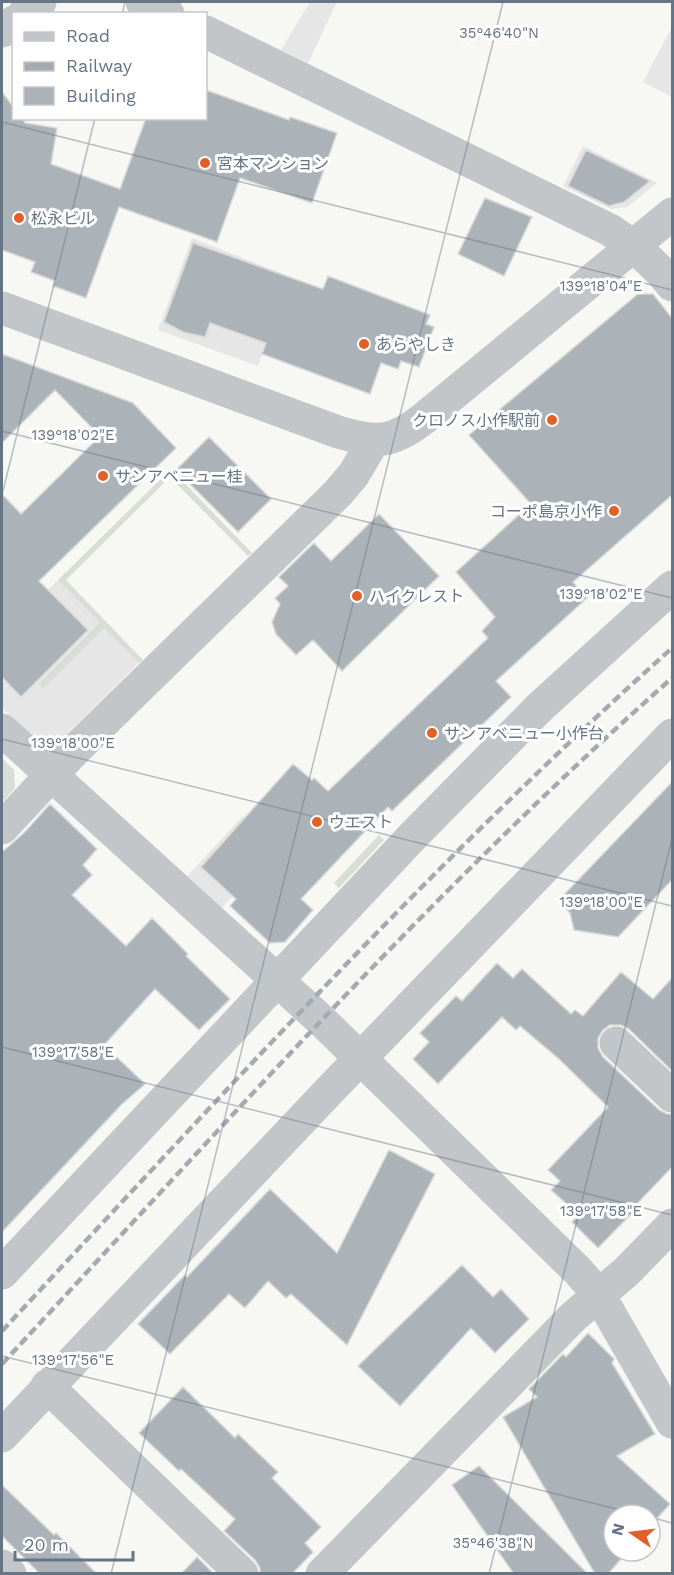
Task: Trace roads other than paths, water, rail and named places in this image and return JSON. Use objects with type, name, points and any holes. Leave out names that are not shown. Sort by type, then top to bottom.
[{"type":"street","points":[[27,12],[40,2]]},
{"type":"street","points":[[142,2],[164,12]]},
{"type":"street","points":[[207,32],[590,219],[634,246],[656,265],[672,285]]},
{"type":"street","points":[[2,308],[338,432],[374,440],[394,438],[408,431],[672,214]]},
{"type":"street","points":[[2,828],[51,776],[338,493],[354,474],[374,440]]},
{"type":"street","points":[[2,1272],[412,837],[539,708],[672,587]]},
{"type":"street","points":[[2,730],[256,962],[278,979],[361,1057],[578,1271],[599,1295],[672,1422]]},
{"type":"street","points":[[2,1436],[361,1057],[672,735]]},
{"type":"street","points":[[616,1043],[672,1096]]},
{"type":"street","points":[[322,1574],[573,1317],[626,1272],[672,1225]]},
{"type":"street","points":[[47,1386],[242,1574]]},
{"type":"street","points":[[2,1566],[10,1574]]},
{"type":"railway","points":[[2,1331],[329,982],[413,896],[497,812],[672,648]]},
{"type":"railway","points":[[2,1364],[246,1100],[412,927],[583,759],[672,678]]},
{"type":"place","name":"宮本マンション","points":[[205,163]]},
{"type":"place","name":"松永ビル","points":[[19,218]]},
{"type":"place","name":"あらやしき","points":[[364,344]]},
{"type":"place","name":"クロノス小作駅前","points":[[552,420]]},
{"type":"place","name":"サンアベニュー桂","points":[[103,476]]},
{"type":"place","name":"コーポ島京小作","points":[[614,511]]},
{"type":"place","name":"ハイクレスト","points":[[357,596]]},
{"type":"place","name":"サンアベニュー小作台","points":[[432,733]]},
{"type":"place","name":"ウエスト","points":[[317,822]]}]
